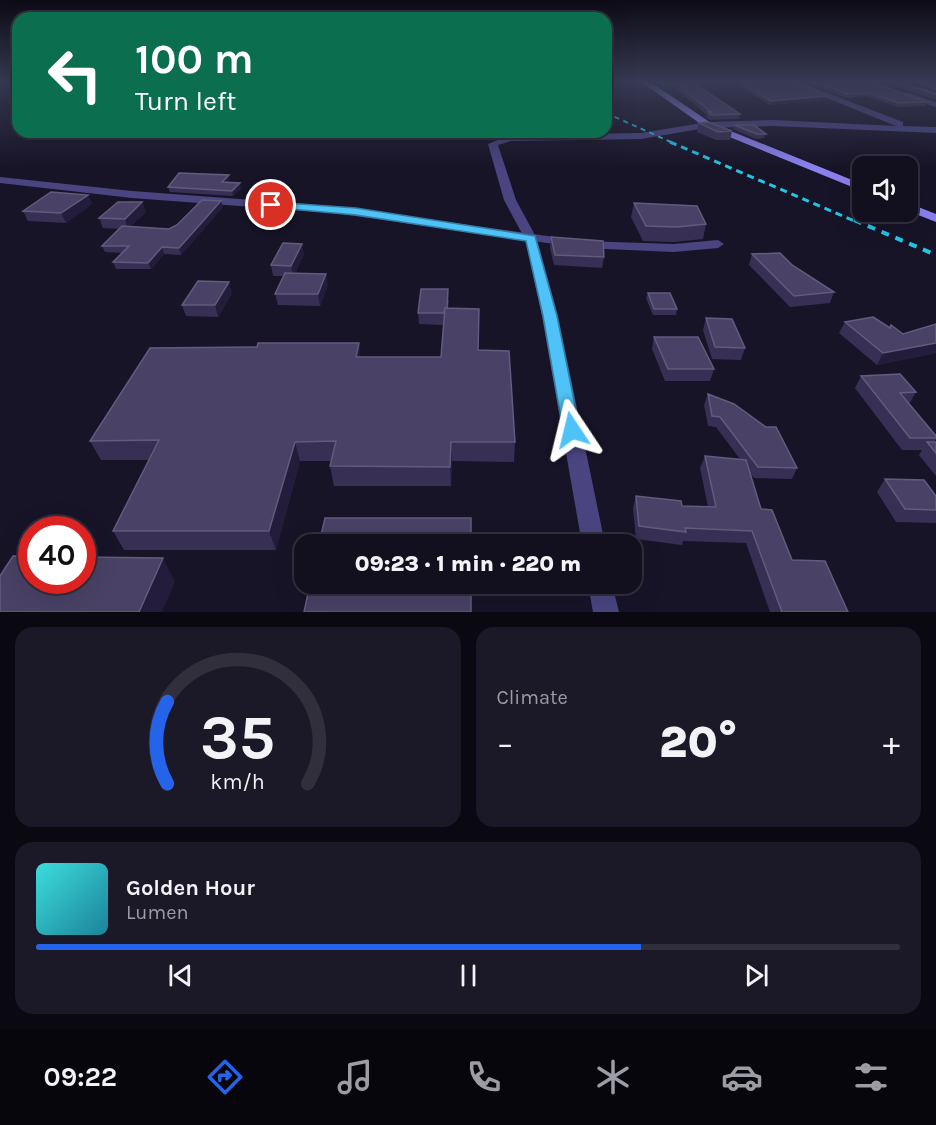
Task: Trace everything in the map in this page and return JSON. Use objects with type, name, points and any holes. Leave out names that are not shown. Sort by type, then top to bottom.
[{"type":"main road","points":[[685,110],[708,125],[852,184]]},
{"type":"main road","points":[[918,211],[936,218]]},
{"type":"street","points":[[861,110],[908,128]]},
{"type":"street","points":[[612,136],[641,136],[708,125],[774,123],[936,130]]},
{"type":"street","points":[[503,138],[493,144],[510,200],[531,238],[550,316],[591,534]]},
{"type":"street","points":[[1,181],[173,198],[356,212],[531,238],[639,248],[689,248],[718,244]]},
{"type":"street","points":[[602,594],[606,612]]},
{"type":"building","points":[[708,110],[733,110],[740,114],[711,115],[708,112],[711,112]]},
{"type":"building","points":[[708,122],[732,131],[718,132],[699,123]]},
{"type":"building","points":[[734,125],[754,125],[766,134],[757,134]]},
{"type":"building","points":[[179,173],[229,175],[222,182],[240,183],[232,191],[168,187]]},
{"type":"building","points":[[51,192],[88,195],[61,213],[23,211]]},
{"type":"building","points":[[202,200],[221,201],[179,248],[162,247],[148,263],[113,262],[129,246],[102,246],[122,226],[169,229],[177,225]]},
{"type":"building","points":[[118,202],[142,202],[125,219],[99,218]]},
{"type":"building","points":[[634,203],[697,206],[706,224],[677,227],[646,226]]},
{"type":"building","points":[[551,237],[603,241],[604,257],[555,255]]},
{"type":"building","points":[[283,243],[302,244],[291,266],[271,265]]},
{"type":"building","points":[[780,253],[792,265],[834,292],[794,296],[752,254]]},
{"type":"building","points":[[285,273],[326,274],[318,294],[275,294]]},
{"type":"building","points":[[198,281],[229,282],[215,305],[182,305]]},
{"type":"building","points":[[421,289],[448,289],[447,308],[444,313],[418,313]]},
{"type":"building","points":[[648,293],[670,293],[677,309],[654,309]]},
{"type":"building","points":[[445,308],[479,309],[478,350],[509,351],[515,442],[451,442],[450,467],[330,466],[336,441],[295,442],[269,531],[113,531],[159,440],[90,441],[150,348],[257,347],[258,343],[359,343],[356,357],[441,357]]},
{"type":"building","points":[[873,317],[890,328],[891,325],[903,334],[936,324],[936,343],[883,353],[845,322]]},
{"type":"building","points":[[706,318],[732,319],[745,348],[715,347]]},
{"type":"building","points":[[654,337],[698,337],[714,369],[668,369]]},
{"type":"building","points":[[900,374],[916,392],[900,393],[936,438],[910,438],[861,376]]},
{"type":"building","points":[[708,394],[734,404],[766,427],[776,427],[797,468],[758,467],[720,417],[712,416]]},
{"type":"building","points":[[927,442],[936,442],[936,453]]},
{"type":"building","points":[[705,456],[746,460],[761,509],[772,510],[792,560],[825,561],[848,612],[782,612],[752,531],[685,528],[686,532],[639,526],[636,496],[681,501],[682,506],[716,507]]},
{"type":"building","points":[[885,479],[924,480],[936,496],[936,510],[905,509]]},
{"type":"building","points":[[325,518],[471,518],[471,534],[321,534]]},
{"type":"building","points":[[13,556],[18,556],[18,594],[96,594],[96,557],[163,558],[139,612],[0,612],[0,576]]},
{"type":"building","points":[[308,594],[471,594],[471,612],[304,612]]},
{"type":"railway","points":[[612,116],[673,143]]},
{"type":"railway","points":[[670,142],[852,220]]},
{"type":"railway","points":[[859,222],[936,255]]},
{"type":"route","points":[[271,205],[356,212],[531,238],[550,316],[572,430]]}]
